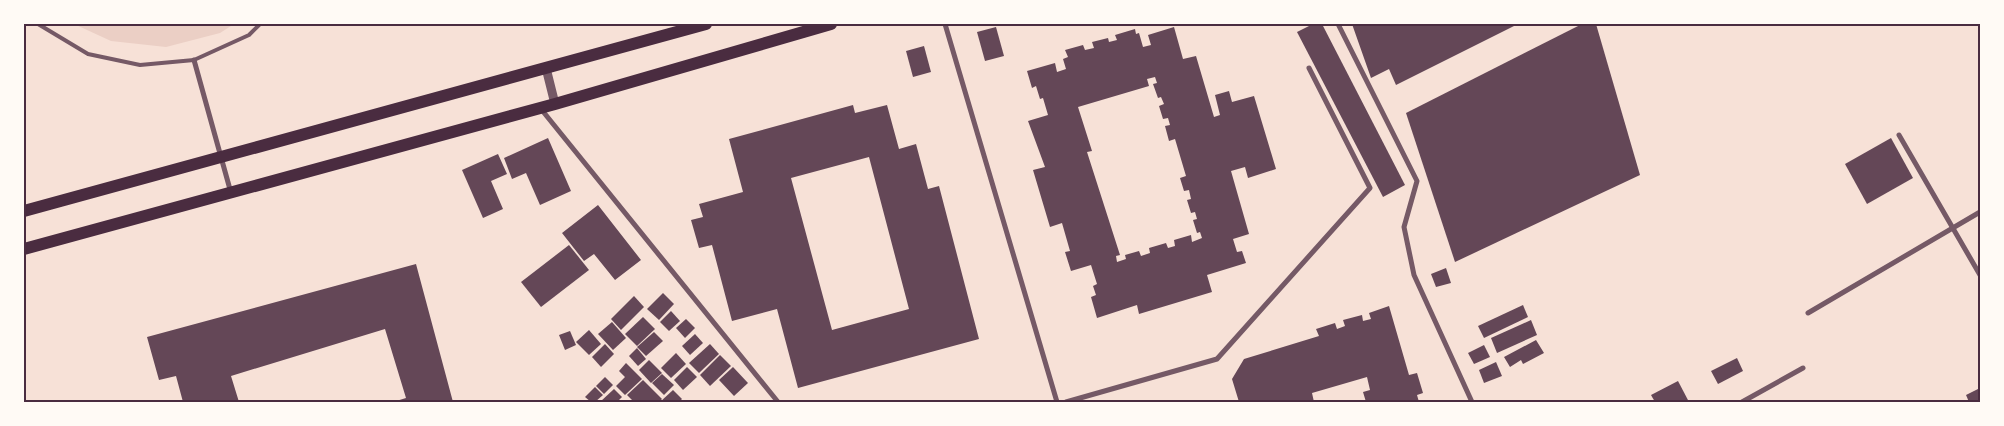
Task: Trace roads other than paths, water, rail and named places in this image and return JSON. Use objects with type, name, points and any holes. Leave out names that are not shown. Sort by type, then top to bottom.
[{"type":"main road","points":[[24,211],[706,24]]},
{"type":"main road","points":[[24,249],[541,108],[831,24]]},
{"type":"street","points":[[945,24],[1057,402]]},
{"type":"street","points":[[1338,24],[1417,181],[1404,227],[1414,275],[1472,402]]},
{"type":"street","points":[[194,60],[231,193]]},
{"type":"street","points":[[546,68],[555,104]]},
{"type":"street","points":[[1066,402],[1217,359],[1370,188],[1309,68]]},
{"type":"street","points":[[541,108],[778,402]]},
{"type":"street","points":[[1899,135],[1954,227],[1980,275]]},
{"type":"street","points":[[1808,313],[1980,212]]},
{"type":"street","points":[[1742,402],[1803,368]]},
{"type":"lane","points":[[38,24],[88,54],[140,65],[194,60],[249,35],[260,24]]}]
